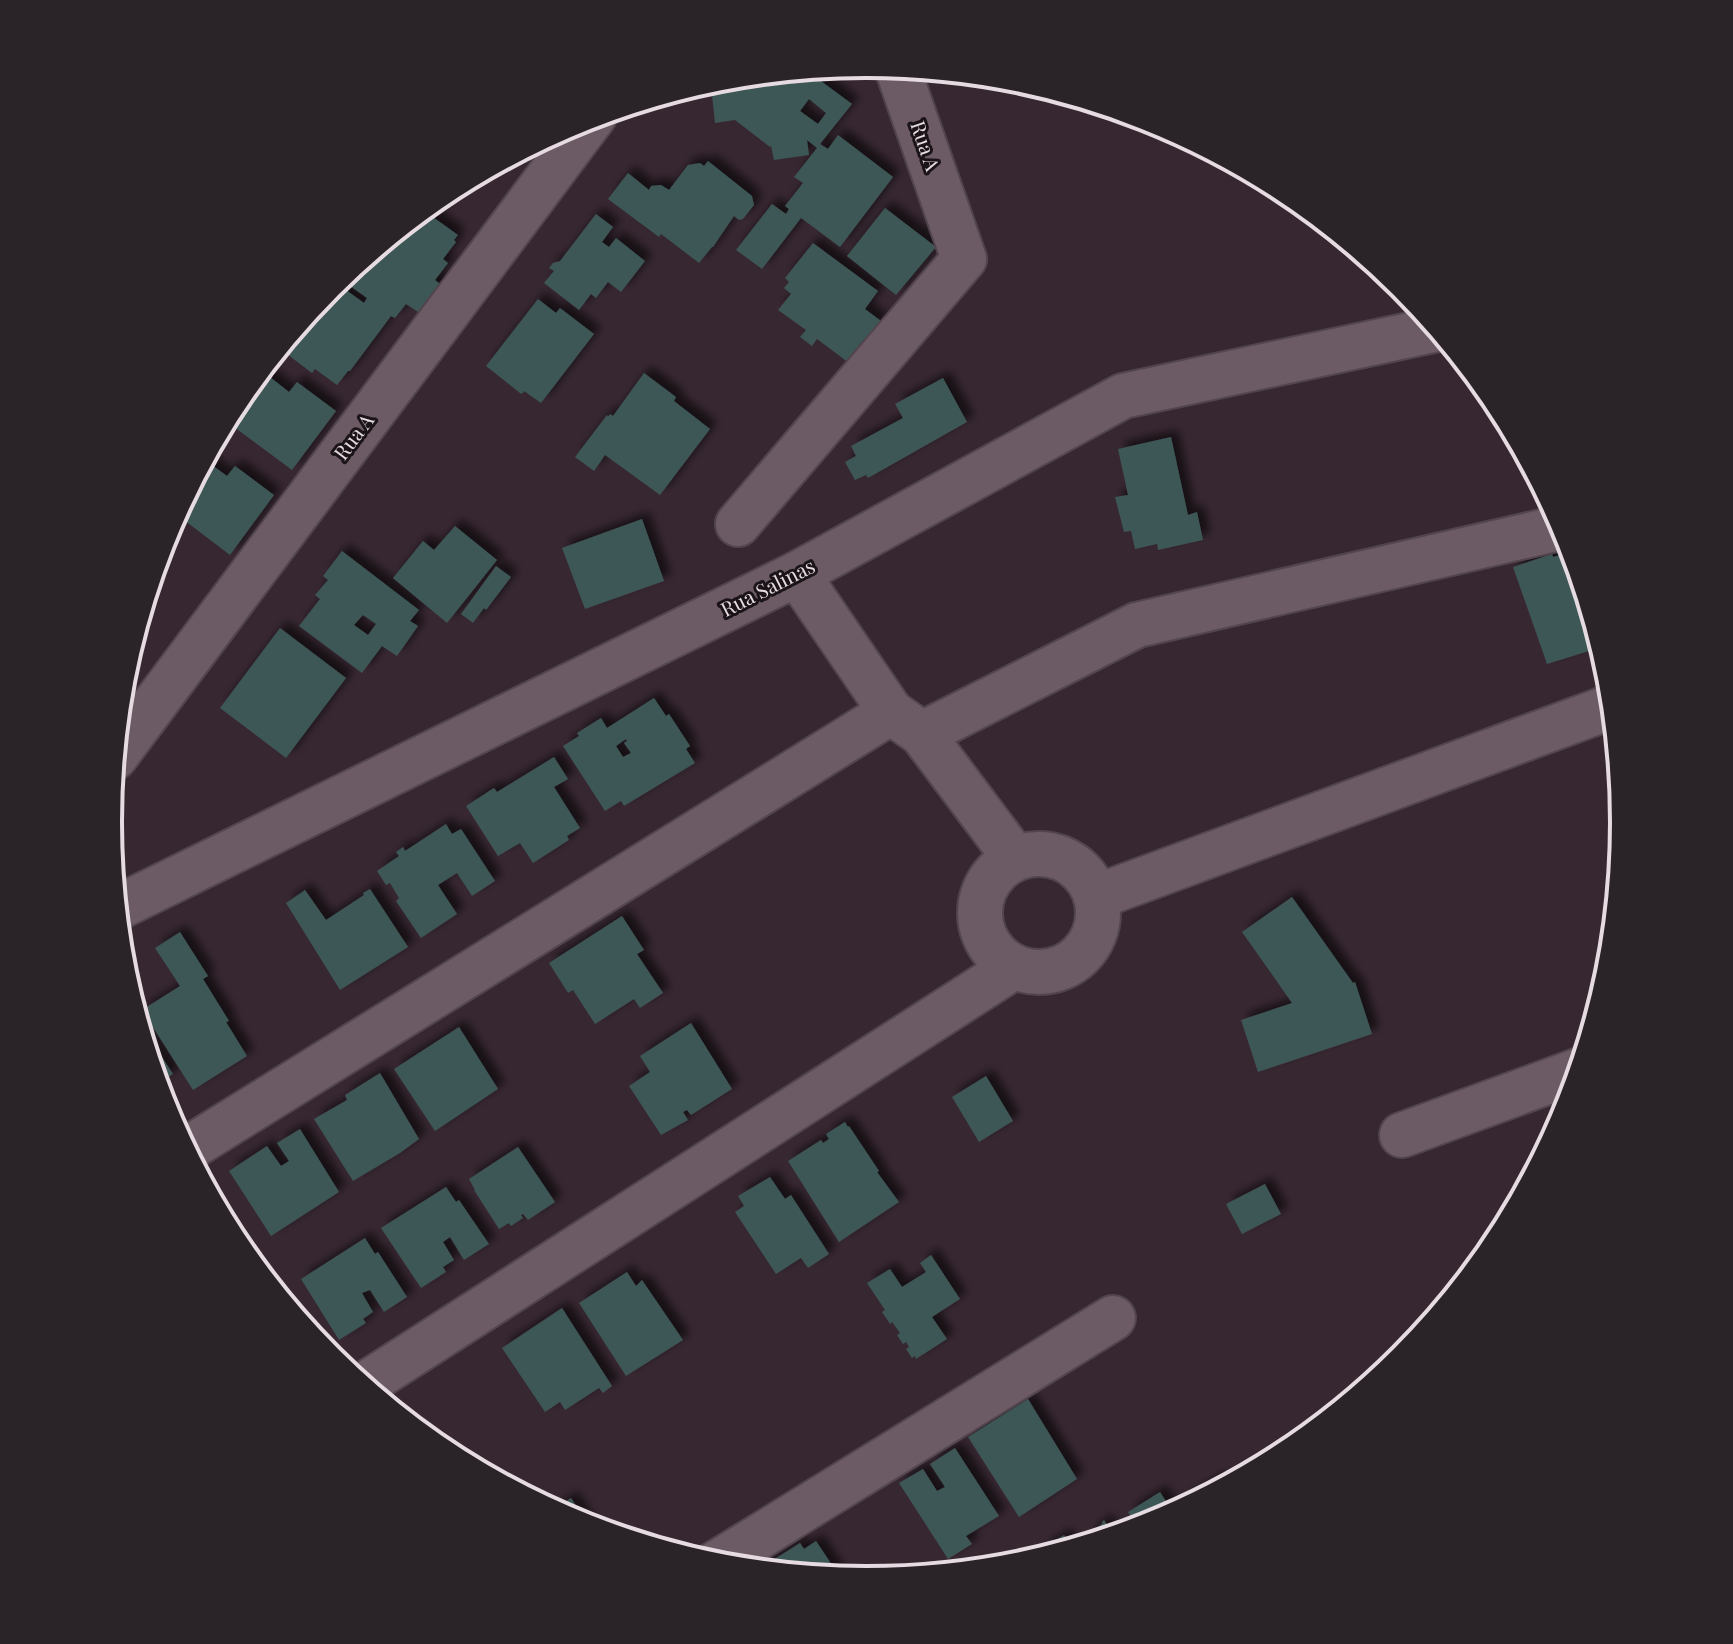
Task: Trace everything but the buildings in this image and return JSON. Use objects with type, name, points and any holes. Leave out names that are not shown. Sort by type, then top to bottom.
[{"type":"street","name":"Rua A","points":[[738,524],[964,259],[901,79]]},
{"type":"street","name":"Rua A","points":[[127,740],[579,136]]},
{"type":"street","name":"Rua Salinas","points":[[127,903],[797,574],[1123,396],[1426,331]]},
{"type":"street","points":[[196,1144],[907,723],[1137,625],[1551,530]]},
{"type":"street","points":[[797,574],[907,723],[1015,858]]},
{"type":"street","points":[[1096,897],[1602,710]]},
{"type":"street","points":[[1040,853],[1065,859],[1084,875],[1096,897],[1098,923],[1087,948],[1067,966],[1040,973],[1014,967],[992,951],[980,927],[980,899],[993,874],[1015,858],[1040,853]]},
{"type":"street","points":[[374,1379],[1014,967]]},
{"type":"street","points":[[1402,1135],[1566,1075]]},
{"type":"street","points":[[732,1554],[1113,1318]]}]
